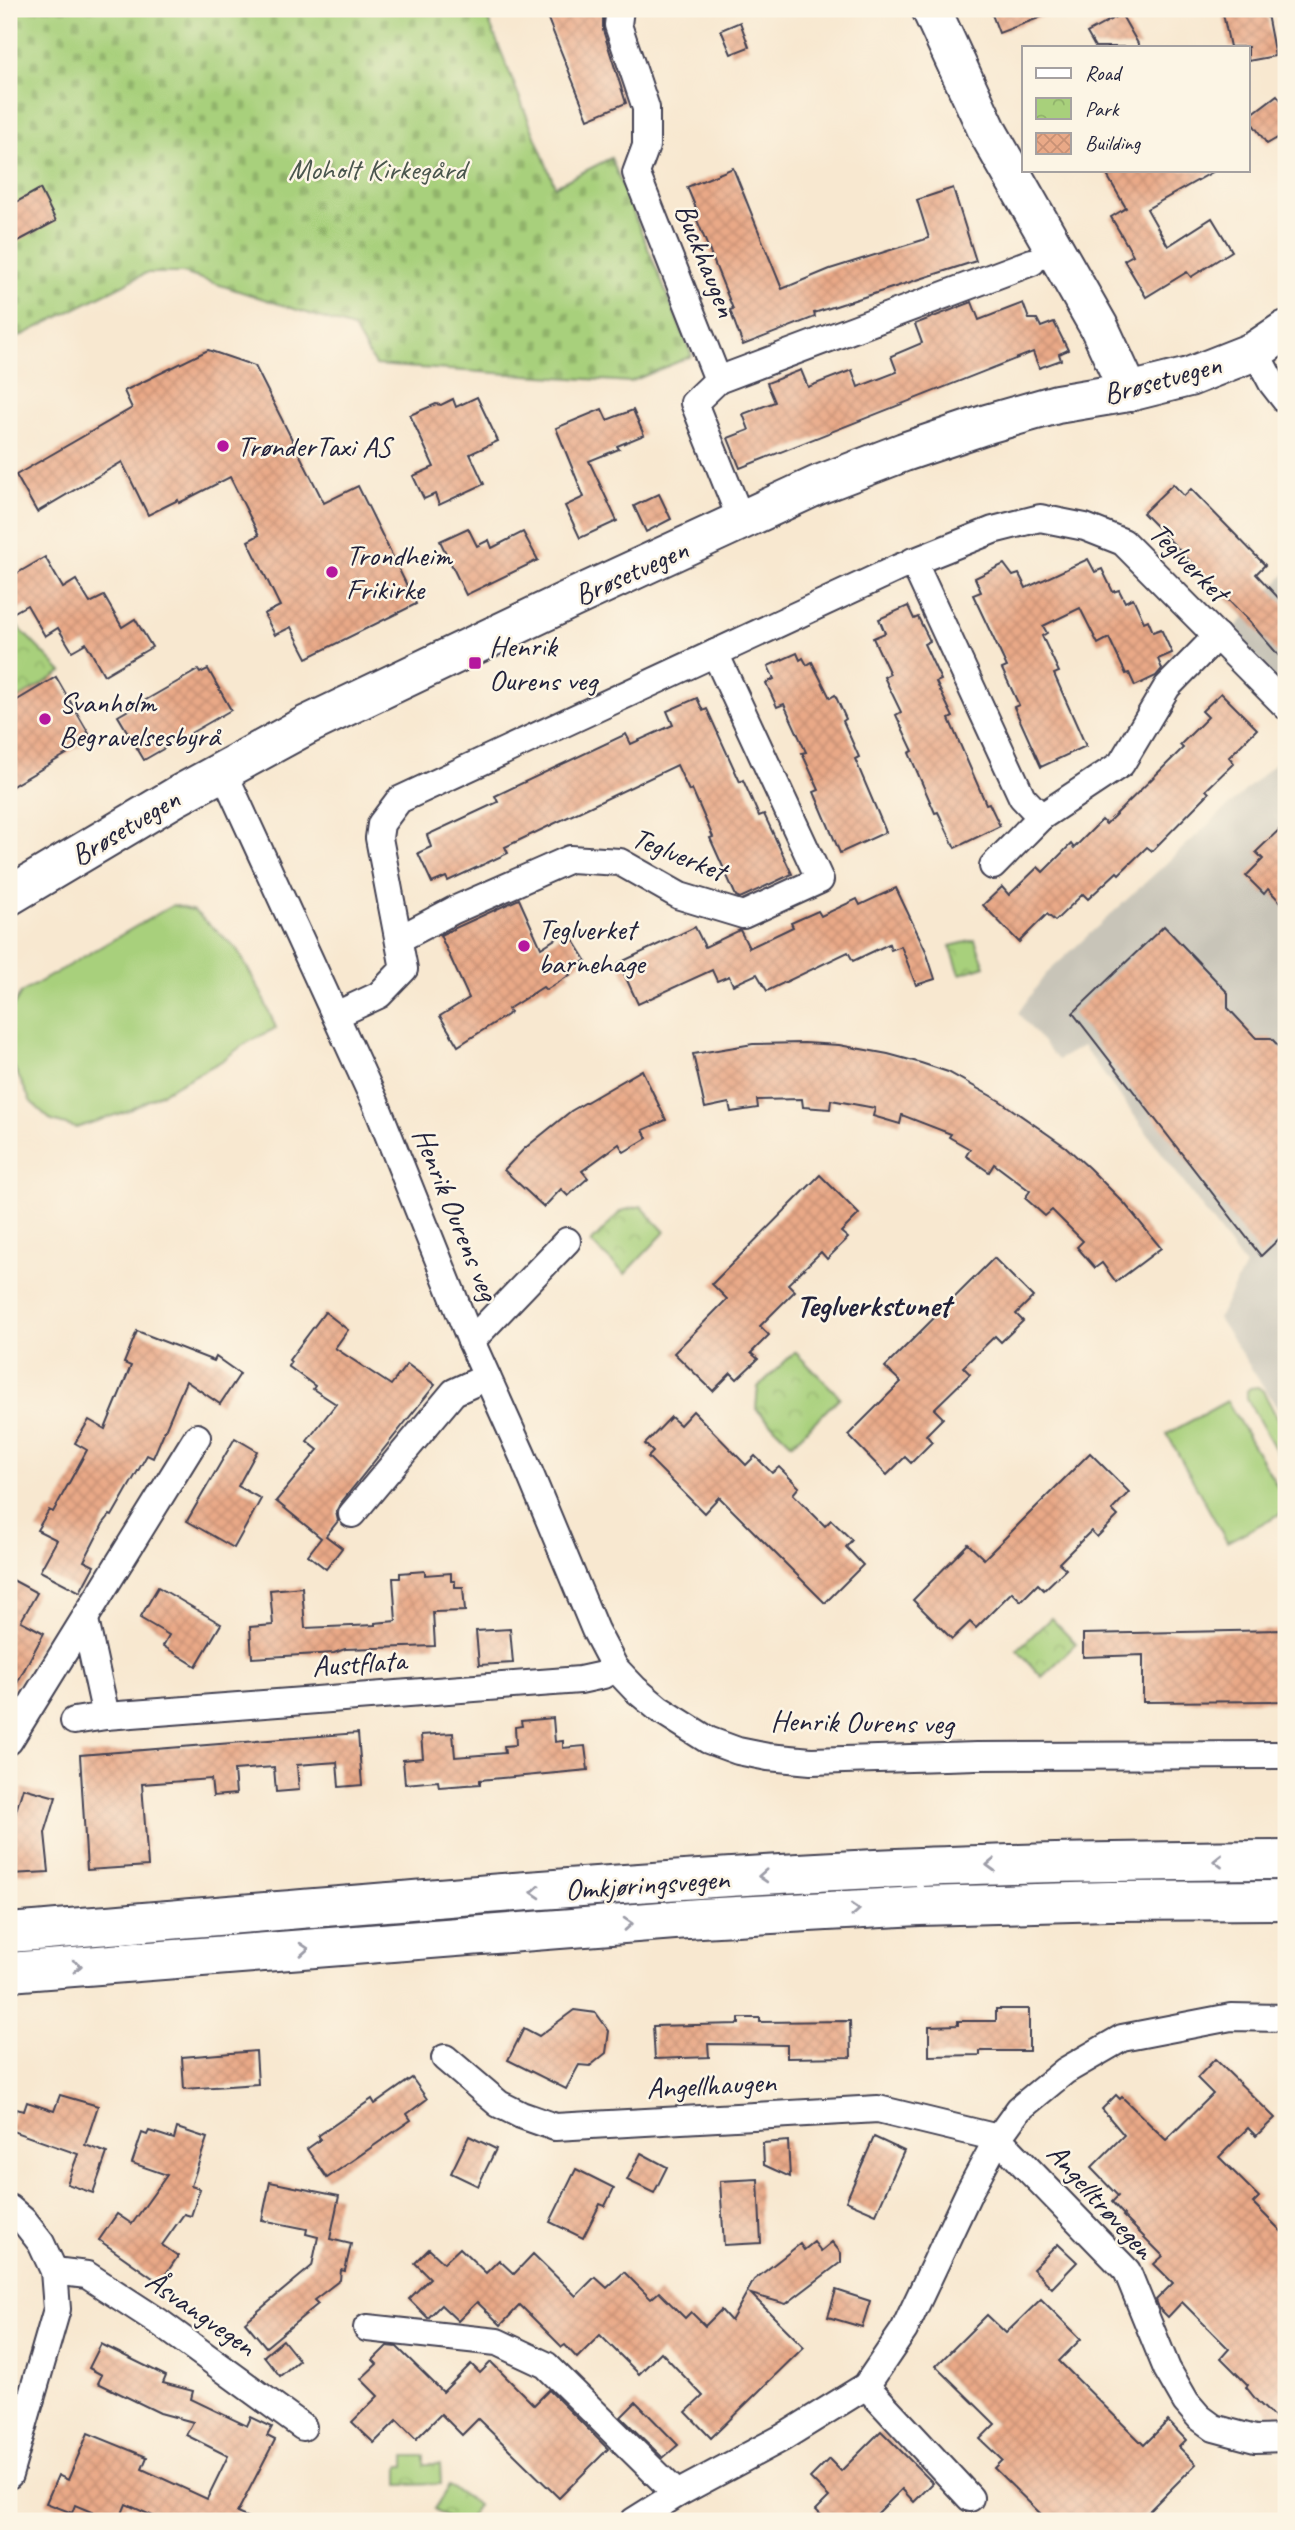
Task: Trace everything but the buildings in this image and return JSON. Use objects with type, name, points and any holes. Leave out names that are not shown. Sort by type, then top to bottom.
[{"type":"main road","points":[[931,9],[989,134],[1099,327],[1129,393]]},
{"type":"main road","name":"Brøsetvegen","points":[[9,896],[223,771],[320,719],[818,485],[948,437],[1057,404],[1129,393],[1189,377],[1255,351],[1286,330]]},
{"type":"main road","name":"Omkjøringsvegen","points":[[9,1933],[726,1878],[947,1866],[1286,1860]]},
{"type":"main road","name":"Omkjøringsvegen","points":[[9,1972],[768,1914],[932,1906],[1286,1899]]},
{"type":"street","name":"Buckhaugen","points":[[620,9],[618,24],[646,108],[646,146],[636,173],[718,380]]},
{"type":"street","points":[[742,522],[694,403],[718,380],[1032,262]]},
{"type":"street","points":[[1255,351],[1272,383],[1286,401]]},
{"type":"street","name":"Teglverket","points":[[336,1015],[379,995],[404,969],[379,838],[381,824],[399,800],[913,561],[993,530],[1040,518],[1085,527],[1124,542],[1286,706]]},
{"type":"street","points":[[913,561],[1022,797],[1041,817]]},
{"type":"street","name":"Teglverket","points":[[993,866],[1041,817],[1121,764],[1167,687],[1217,636]]},
{"type":"street","name":"Teglverket","points":[[398,939],[454,910],[570,859],[620,862],[680,896],[743,915],[820,880],[715,653]]},
{"type":"street","name":"Henrik Ourens veg","points":[[223,771],[376,1104],[471,1341],[595,1630],[615,1668],[659,1709],[708,1740],[728,1747],[768,1757],[811,1761],[977,1756],[1286,1755]]},
{"type":"street","points":[[471,1341],[567,1241]]},
{"type":"street","points":[[352,1514],[454,1392],[487,1377]]},
{"type":"street","points":[[9,1741],[197,1437]]},
{"type":"street","points":[[85,1620],[106,1716]]},
{"type":"street","name":"Austflata","points":[[74,1721],[106,1716],[548,1683],[593,1678],[615,1668]]},
{"type":"street","points":[[634,2521],[677,2494],[782,2438],[866,2386],[904,2330],[969,2192],[998,2138],[1019,2109],[1065,2071],[1122,2038],[1231,2017],[1286,2018]]},
{"type":"street","name":"Angellhaugen","points":[[445,2058],[499,2104],[555,2127],[877,2109],[998,2138]]},
{"type":"street","name":"Angelltrøvegen","points":[[998,2138],[1127,2271],[1167,2369],[1186,2402],[1199,2417],[1214,2428],[1255,2439],[1286,2438]]},
{"type":"street","points":[[9,2208],[23,2220],[41,2243],[54,2271],[57,2309],[9,2475]]},
{"type":"street","name":"Åsvangvegen","points":[[54,2271],[86,2275],[159,2322],[303,2427]]},
{"type":"street","points":[[368,2328],[498,2342],[546,2365],[677,2494]]},
{"type":"street","points":[[866,2386],[970,2498]]},
{"type":"shaded area","points":[[1286,573],[1286,721],[1230,633]]},
{"type":"shaded area","points":[[1286,753],[1286,1421],[1218,1318],[1245,1266],[1083,1046],[1058,1060],[1018,1013],[1045,975]]},
{"type":"green space","name":"Moholt Kirkegård","points":[[9,9],[484,9],[555,186],[611,158],[692,356],[630,382],[375,365],[353,328],[183,273],[146,273],[9,342]]},
{"type":"green space","points":[[9,618],[62,672],[9,704]]},
{"type":"green space","points":[[173,905],[194,911],[237,949],[276,1028],[246,1043],[220,1062],[130,1110],[76,1128],[52,1121],[31,1102],[9,1057],[9,1014],[21,993]]},
{"type":"green space","points":[[975,940],[985,966],[960,974],[950,946]]},
{"type":"green space","points":[[641,1206],[665,1232],[625,1274],[591,1243],[621,1211]]},
{"type":"green space","points":[[795,1352],[840,1397],[792,1444],[756,1409],[758,1387]]},
{"type":"green space","points":[[1258,1387],[1263,1391],[1286,1435],[1286,1468],[1247,1399],[1247,1391]]},
{"type":"green space","points":[[1227,1401],[1286,1501],[1286,1511],[1227,1542],[1167,1434]]},
{"type":"green space","points":[[1051,1618],[1076,1644],[1042,1677],[1017,1650]]},
{"type":"green space","points":[[405,2456],[424,2456],[424,2464],[440,2464],[441,2484],[399,2485],[399,2466],[405,2466]]},
{"type":"green space","points":[[449,2486],[478,2505],[467,2521],[453,2521],[434,2509]]},
{"type":"place","name":"TrønderTaxi AS","points":[[223,446]]},
{"type":"place","name":"Trondheim Frikirke","points":[[332,572]]},
{"type":"place","name":"Henrik Ourens veg","points":[[475,663]]},
{"type":"place","name":"Svanholm Begravelsesbyrå","points":[[45,719]]},
{"type":"place","name":"Teglverket barnehage","points":[[524,946]]},
{"type":"district","name":"Teglverkstunet","points":[[873,1305]]}]
